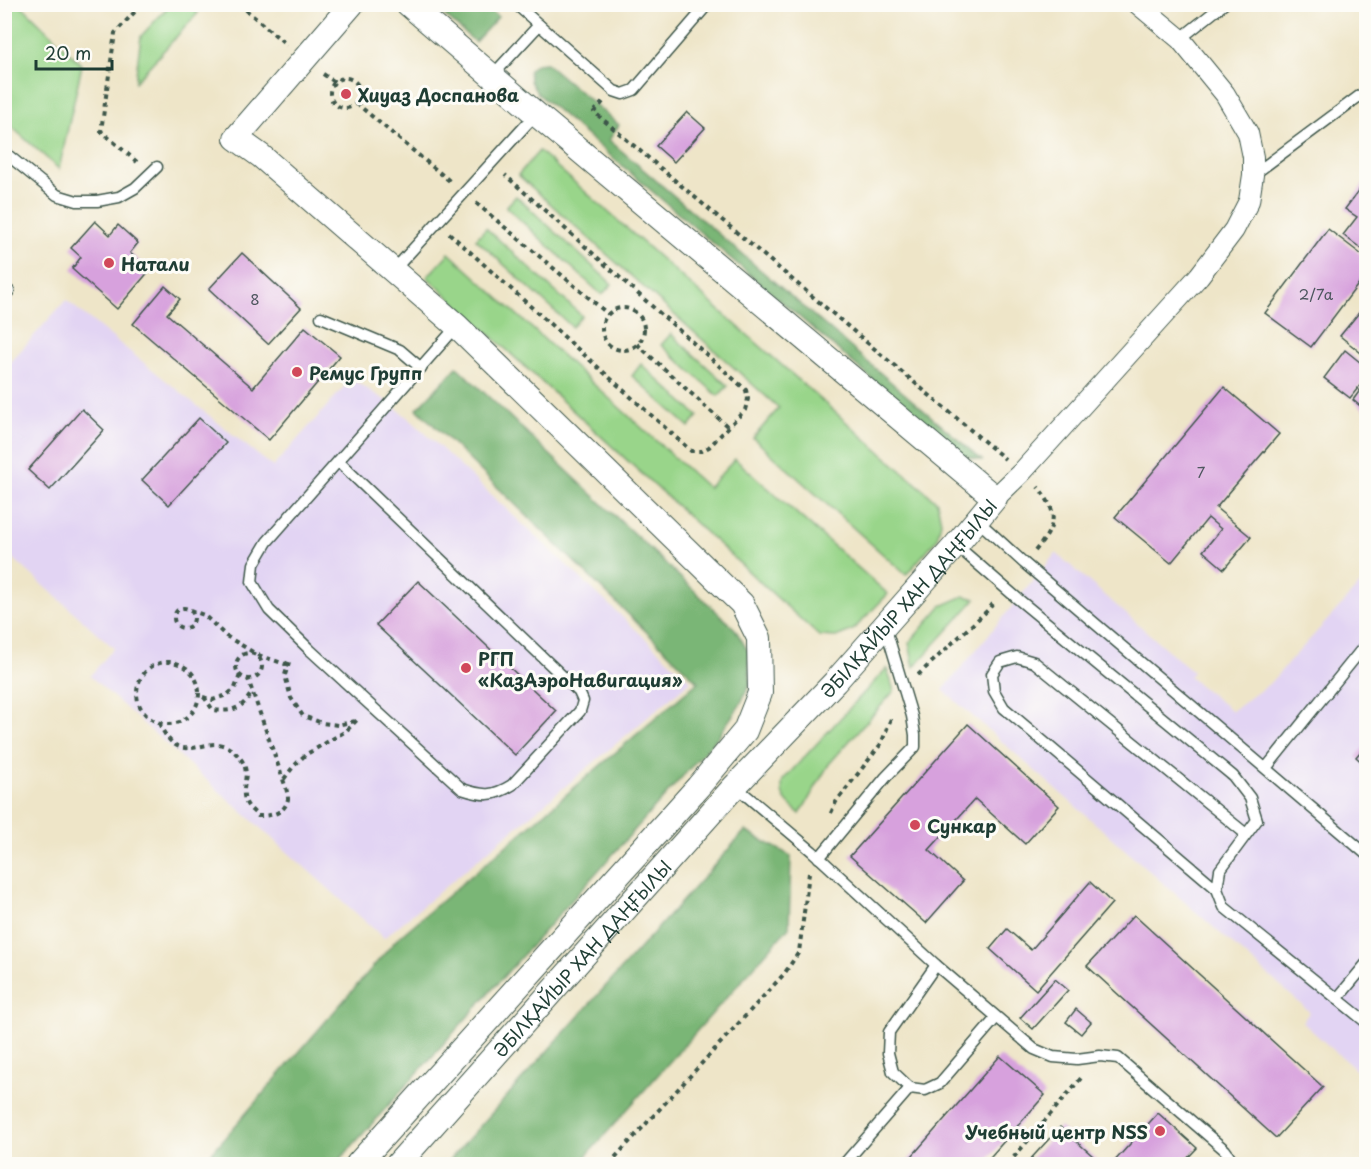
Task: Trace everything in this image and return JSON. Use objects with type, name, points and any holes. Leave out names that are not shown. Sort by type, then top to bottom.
[{"type":"street","points":[[352,4],[236,138],[261,156],[457,326]]},
{"type":"street","points":[[408,4],[995,498]]},
{"type":"street","name":"ӘБІЛҚАЙЫР ХАН ДАҢҒЫЛЫ","points":[[398,1164],[735,786],[835,682],[995,498],[1021,473],[1199,276],[1234,230],[1249,201],[1253,175],[1253,157],[1248,133],[1225,94],[1180,39],[1138,4]]},
{"type":"street","name":"ӘБІЛҚАЙЫР ХАН ДАҢҒЫЛЫ","points":[[358,1164],[745,731],[760,693],[759,638],[742,604],[457,326]]},
{"type":"lane","points":[[522,4],[519,7],[539,25],[614,91],[624,94],[634,90],[708,4]]},
{"type":"lane","points":[[1180,39],[1224,4]]},
{"type":"lane","points":[[492,75],[539,25]]},
{"type":"lane","points":[[1253,175],[1366,91]]},
{"type":"lane","points":[[393,271],[536,114]]},
{"type":"lane","points":[[4,152],[57,195],[77,201],[97,201],[119,197],[135,188],[154,170]]},
{"type":"lane","points":[[321,317],[400,350],[421,368]]},
{"type":"lane","points":[[338,461],[579,692],[583,701],[580,711],[512,784],[500,792],[478,795],[462,789],[269,610],[252,582],[254,564],[267,542],[338,461],[421,368],[457,326]]},
{"type":"lane","points":[[977,520],[1024,563],[1366,854]]},
{"type":"lane","points":[[956,545],[1233,776],[1250,798],[1257,820],[1220,870],[1217,889]]},
{"type":"lane","points":[[815,855],[915,747],[912,716],[884,625]]},
{"type":"lane","points":[[1266,768],[1366,644]]},
{"type":"lane","points":[[1246,834],[1034,662],[1017,657],[1000,662],[992,674],[994,691],[1004,708],[1217,889],[1224,907],[1366,1022]]},
{"type":"lane","points":[[735,786],[996,1018],[1034,1049],[1053,1057],[1118,1058],[1225,1150],[1235,1164]]},
{"type":"lane","points":[[1337,999],[1366,964]]},
{"type":"lane","points":[[936,965],[890,1032],[888,1053],[893,1072],[910,1088],[925,1090],[940,1083],[996,1018]]},
{"type":"lane","points":[[844,1164],[910,1088]]},
{"type":"path","points":[[142,4],[116,33],[101,131],[154,170]]},
{"type":"path","points":[[344,78],[357,84],[360,94],[356,103],[348,107],[336,104],[330,91],[335,82],[344,78]]},
{"type":"path","points":[[614,91],[594,112],[1039,488],[1050,503],[1053,518],[1050,534],[1024,563]]},
{"type":"path","points":[[356,103],[608,314]]},
{"type":"path","points":[[438,222],[691,451],[702,451],[709,447],[745,410],[748,399],[746,390],[491,162]]},
{"type":"path","points":[[617,308],[631,309],[637,313],[644,325],[642,338],[637,344],[625,350],[607,342],[602,330],[608,314],[617,308]]},
{"type":"path","points":[[637,344],[728,427]]},
{"type":"path","points":[[609,1164],[784,974],[799,952],[815,855],[836,802],[881,744],[904,689],[989,609],[1005,588]]},
{"type":"path","points":[[190,610],[194,620],[190,626],[184,628],[178,626],[174,621],[176,612],[182,608],[190,610],[204,615],[226,636],[256,654],[285,664],[300,658],[310,650]]},
{"type":"path","points":[[245,653],[256,654],[262,662],[262,670],[256,677],[248,679],[240,675],[236,667],[238,658],[245,653]]},
{"type":"path","points":[[201,696],[187,717],[169,724],[159,723],[150,718],[138,702],[136,691],[139,680],[145,672],[153,665],[164,662],[175,663],[192,674],[201,696],[213,710],[227,711],[238,708],[246,702],[252,691]]},
{"type":"path","points":[[289,662],[285,675],[291,698],[303,716],[322,723],[338,725],[356,721]]},
{"type":"path","points":[[201,696],[213,700],[227,695],[236,688],[240,675]]},
{"type":"path","points":[[159,723],[173,743],[186,750],[222,744],[233,750],[245,763],[247,775],[244,794],[247,805],[258,816],[270,816],[281,811],[288,799],[286,788],[248,679]]},
{"type":"path","points":[[283,780],[293,766],[346,731],[370,706]]},
{"type":"path","points":[[1008,1164],[1100,1056]]},
{"type":"shaded area","points":[[66,300],[273,467],[351,379],[390,403],[413,422],[691,681],[384,938],[90,676],[114,648],[5,551],[5,368]]},
{"type":"shaded area","points":[[1056,553],[1193,672],[1189,677],[1232,711],[1269,684],[1366,578],[1366,1079],[1302,1022],[1310,1012],[943,690]]},
{"type":"green space","points":[[5,4],[21,5],[82,65],[59,169],[5,121]]},
{"type":"green space","points":[[170,5],[189,5],[198,13],[135,82],[141,36]]},
{"type":"green space","points":[[433,5],[485,5],[498,17],[475,42]]},
{"type":"green space","points":[[546,63],[619,125],[609,140],[983,461],[961,455],[537,93],[530,81],[529,70],[536,64]]},
{"type":"green space","points":[[539,151],[937,502],[941,522],[937,539],[906,575],[753,438],[779,408],[518,175]]},
{"type":"green space","points":[[516,196],[612,284],[602,295],[506,207]]},
{"type":"green space","points":[[486,228],[582,316],[572,327],[476,239]]},
{"type":"green space","points":[[449,253],[708,488],[735,459],[888,594],[853,630],[836,637],[819,636],[427,277]]},
{"type":"green space","points":[[671,334],[728,386],[718,396],[661,345]]},
{"type":"green space","points":[[641,364],[698,416],[689,427],[632,376]]},
{"type":"green space","points":[[457,367],[735,629],[748,651],[750,683],[740,705],[716,739],[336,1164],[202,1164],[397,939],[698,682],[417,409]]},
{"type":"green space","points":[[964,596],[976,599],[914,667],[909,643],[941,606]]},
{"type":"green space","points":[[887,668],[894,691],[829,764],[800,814],[783,796],[783,780]]},
{"type":"green space","points":[[745,831],[791,856],[789,927],[579,1164],[446,1164]]},
{"type":"building","points":[[687,112],[705,128],[674,162],[656,146]]},
{"type":"building","points":[[1366,181],[1366,252],[1343,235],[1357,217],[1345,209]]},
{"type":"building","name":"Натали","points":[[95,221],[110,235],[118,225],[138,243],[130,253],[150,270],[117,309],[72,269],[81,257],[71,248]]},
{"type":"building","points":[[1328,229],[1366,258],[1366,274],[1311,347],[1265,313]]},
{"type":"building","points":[[242,253],[301,308],[268,344],[209,289]]},
{"type":"building","name":"Ремус Групп","points":[[165,286],[180,299],[167,314],[253,388],[305,327],[340,356],[269,440],[133,324]]},
{"type":"building","points":[[1366,304],[1366,357],[1340,336]]},
{"type":"building","points":[[1345,350],[1366,367],[1366,378],[1350,398],[1324,378]]},
{"type":"building","points":[[1366,382],[1366,411],[1353,400]]},
{"type":"building","points":[[1224,387],[1279,434],[1216,508],[1251,537],[1224,569],[1203,551],[1221,529],[1208,518],[1171,563],[1115,517]]},
{"type":"building","points":[[82,409],[104,430],[50,490],[28,470]]},
{"type":"building","points":[[199,418],[226,443],[169,505],[142,480]]},
{"type":"building","name":"РГП «КазАэроНавигация»","points":[[418,581],[556,711],[515,755],[376,625]]},
{"type":"building","name":"Сункар","points":[[968,724],[1059,806],[1025,844],[975,799],[929,850],[963,881],[926,923],[850,856]]},
{"type":"building","points":[[1366,745],[1366,766],[1356,757]]},
{"type":"building","points":[[1090,882],[1112,903],[1036,990],[990,949],[1007,929],[1031,950]]},
{"type":"building","points":[[1134,915],[1323,1087],[1276,1138],[1087,966]]},
{"type":"building","points":[[1055,979],[1068,990],[1033,1029],[1020,1018]]},
{"type":"building","points":[[1076,1009],[1091,1022],[1081,1034],[1066,1022]]},
{"type":"building","points":[[1000,1056],[1045,1095],[984,1164],[905,1164]]},
{"type":"building","name":"Учебный центр NSS","points":[[1158,1113],[1197,1148],[1182,1164],[1112,1164]]},
{"type":"building","name":"Учебный центр NSS","points":[[1060,1127],[1102,1164],[1026,1164]]},
{"type":"place","name":"Хиуаз Доспанова","points":[[346,94]]},
{"type":"place","name":"Натали","points":[[109,263]]},
{"type":"place","name":"Ремус Групп","points":[[297,372]]},
{"type":"place","name":"РГП «КазАэроНавигация»","points":[[466,668]]},
{"type":"place","name":"Сункар","points":[[915,825]]},
{"type":"place","name":"Учебный центр NSS","points":[[1160,1131]]}]
